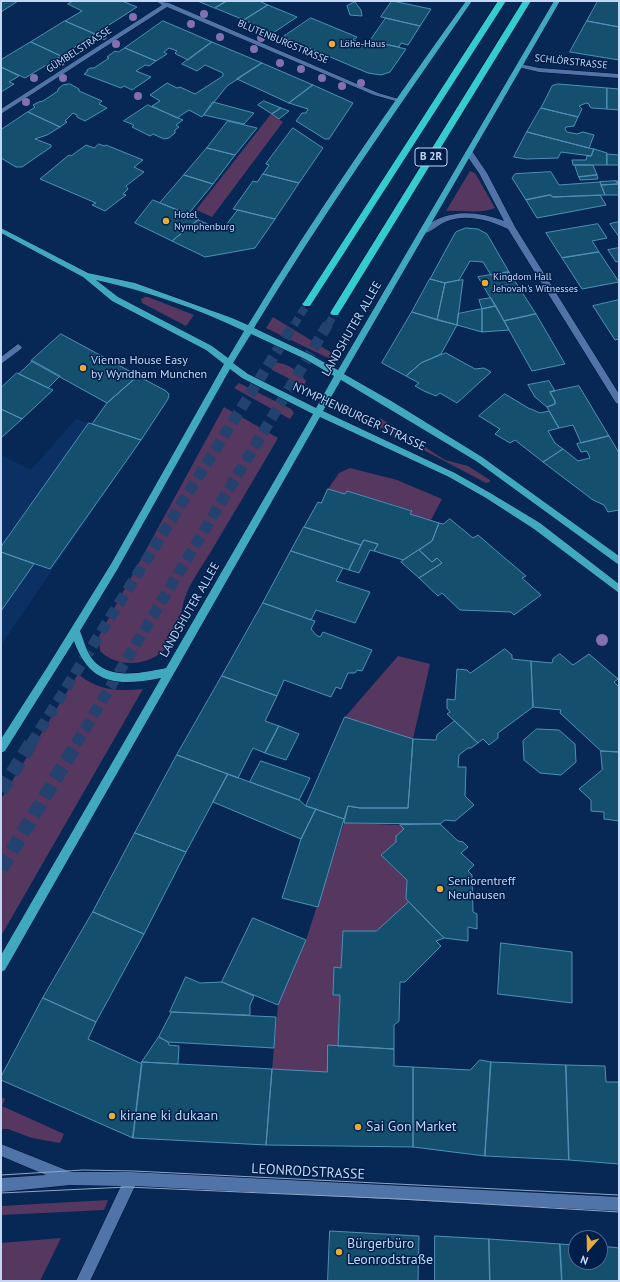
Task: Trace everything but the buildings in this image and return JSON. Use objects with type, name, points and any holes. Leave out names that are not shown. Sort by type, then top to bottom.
[{"type":"highway","name":"B 2R","points":[[307,304],[502,1]]},
{"type":"highway","name":"LANDSHUTER ALLEE","points":[[335,313],[527,1]]},
{"type":"main road","points":[[1,748],[76,630],[144,516],[249,328],[399,100],[469,1]]},
{"type":"main road","name":"LANDSHUTER ALLEE","points":[[1,966],[319,413],[380,304],[557,1]]},
{"type":"main road","name":"NYMPHENBURGER STRASSE","points":[[1,230],[86,275],[115,299],[209,348],[245,376],[319,413],[452,475],[489,496],[538,526],[619,589]]},
{"type":"main road","name":"NYMPHENBURGER STRASSE","points":[[86,275],[132,285],[249,328],[340,375],[434,430],[479,459],[619,562]]},
{"type":"main road","name":"LANDSHUTER ALLEE","points":[[76,630],[87,659],[96,668],[107,674],[126,678],[142,677],[171,671]]},
{"type":"street","name":"BLUTENBURGSTRASSE","points":[[159,1],[376,94],[399,100]]},
{"type":"street","name":"GÜMBELSTRASSE","points":[[1,112],[167,4]]},
{"type":"street","name":"SCHLÖRSTRASSE","points":[[520,66],[539,70],[619,76]]},
{"type":"street","points":[[469,153],[483,173],[511,227],[619,401]]},
{"type":"street","points":[[423,231],[442,220],[454,216],[484,217],[511,227]]},
{"type":"street","points":[[1,362],[18,347]]},
{"type":"street","name":"LEONRODSTRASSE","points":[[1,1150],[71,1180],[131,1179],[619,1204]]},
{"type":"street","points":[[83,1281],[131,1179]]},
{"type":"street","points":[[1,1185],[71,1180]]},
{"type":"shaded area","points":[[271,114],[283,122],[212,217],[196,210]]},
{"type":"shaded area","points":[[470,171],[475,173],[495,208],[483,211],[446,211]]},
{"type":"shaded area","points":[[145,297],[194,315],[186,326],[142,303],[141,299]]},
{"type":"shaded area","points":[[273,317],[337,356],[333,359],[326,357],[266,328]]},
{"type":"shaded area","points":[[275,362],[284,364],[300,374],[306,381],[304,386],[272,370],[270,366],[271,363]]},
{"type":"shaded area","points":[[239,383],[291,409],[294,413],[290,419],[234,388]]},
{"type":"shaded area","points":[[224,407],[278,438],[191,584],[186,595],[178,628],[173,640],[161,653],[144,661],[125,663],[107,657],[100,651],[99,636]]},
{"type":"shaded area","points":[[380,418],[445,460],[468,466],[490,480],[490,482],[486,483],[378,426]]},
{"type":"shaded area","points":[[76,419],[141,440],[1,645],[1,455],[31,470]]},
{"type":"shaded area","points":[[350,468],[397,480],[442,499],[431,520],[410,514],[411,510],[348,491],[345,494],[328,489],[339,473]]},
{"type":"shaded area","points":[[398,656],[430,664],[413,739],[345,717]]},
{"type":"shaded area","points":[[78,674],[93,684],[109,689],[143,689],[1,936],[1,799]]},
{"type":"shaded area","points":[[344,823],[400,825],[404,829],[396,836],[396,842],[381,855],[407,880],[406,899],[409,902],[376,931],[343,931],[341,968],[334,968],[333,994],[340,995],[338,1046],[328,1046],[327,1072],[272,1069],[278,1005],[306,940]]},
{"type":"shaded area","points":[[1,1097],[5,1099],[2,1106],[64,1134],[60,1143],[32,1138],[8,1129],[1,1129]]},
{"type":"shaded area","points":[[108,1200],[104,1210],[1,1215],[1,1206]]},
{"type":"shaded area","points":[[61,1238],[40,1281],[1,1281],[1,1243]]},
{"type":"tunnel","points":[[294,325],[307,304]]},
{"type":"tunnel","points":[[328,325],[335,313]]},
{"type":"tunnel","points":[[31,744],[294,324]]},
{"type":"tunnel","points":[[76,744],[328,324]]},
{"type":"tunnel","points":[[1,791],[31,743]]},
{"type":"tunnel","points":[[1,869],[77,743]]},
{"type":"tram line","points":[[1,1175],[83,1170],[134,1171],[619,1195]]},
{"type":"tram line","points":[[1,1193],[127,1187],[400,1199],[619,1212]]},
{"type":"place","name":"Löhe-Haus","points":[[332,44]]},
{"type":"place","name":"Hotel Nymphenburg","points":[[166,221]]},
{"type":"place","name":"Kingdom Hall Jehovah's Witnesses","points":[[485,283]]},
{"type":"place","name":"Vienna House Easy by Wyndham Munchen","points":[[83,368]]},
{"type":"place","name":"Seniorentreff Neuhausen","points":[[440,889]]},
{"type":"place","name":"kirane ki dukaan","points":[[112,1116]]},
{"type":"place","name":"Sai Gon Market","points":[[358,1127]]},
{"type":"place","name":"Bürgerbüro Leonrodstraße","points":[[339,1252]]}]
